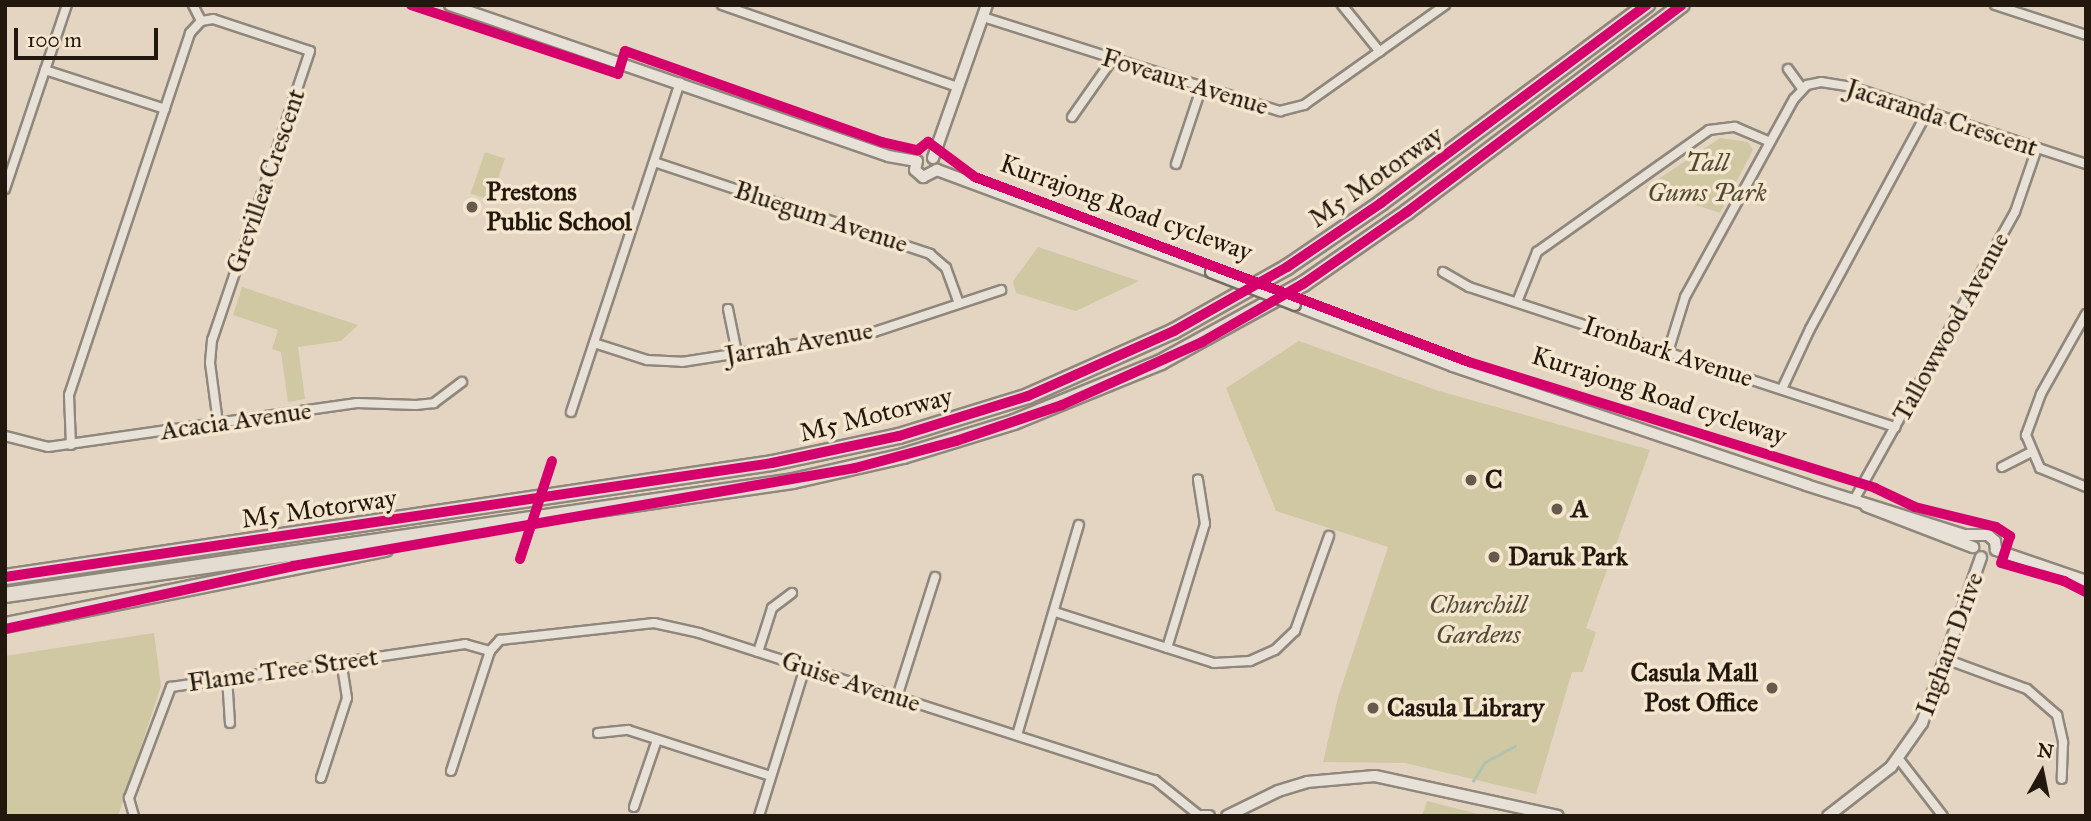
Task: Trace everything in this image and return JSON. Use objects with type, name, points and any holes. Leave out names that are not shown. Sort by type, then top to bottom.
[{"type":"highway","name":"M5 Motorway","points":[[5,577],[761,466],[899,436],[1018,399],[1163,337],[1287,267],[1381,203],[1647,5]]},
{"type":"highway","name":"M5 Motorway","points":[[5,595],[793,481],[903,456],[1014,422],[1127,377],[1303,284],[1407,212],[1682,5]]},
{"type":"highway","points":[[5,627],[137,598],[576,514]]},
{"type":"main road","points":[[450,5],[888,156],[916,161],[925,155],[933,158]]},
{"type":"main road","points":[[937,170],[933,158],[987,5]]},
{"type":"main road","points":[[916,161],[915,170],[923,177],[937,170],[1212,272],[1453,366],[1975,542],[1992,537],[1996,550]]},
{"type":"main road","points":[[1975,542],[1982,557],[1996,550],[2086,581]]},
{"type":"main road","name":"Ingham Drive","points":[[1828,816],[1865,791],[1898,758],[1922,723],[1948,660],[1982,557]]},
{"type":"main road","points":[[1227,816],[1278,790],[1307,782],[1375,776],[1558,816]]},
{"type":"main road","points":[[1201,816],[1209,816]]},
{"type":"street","points":[[5,190],[8,171],[67,5]]},
{"type":"street","points":[[71,445],[69,395],[190,33],[201,21],[193,5]]},
{"type":"street","points":[[722,5],[958,87]]},
{"type":"street","points":[[1342,5],[1380,52]]},
{"type":"street","name":"Foveaux Avenue","points":[[983,17],[1112,61],[1280,111],[1304,105],[1445,5]]},
{"type":"street","points":[[1995,5],[2086,35]]},
{"type":"street","name":"Grevillea Crescent","points":[[201,21],[217,19],[310,51],[212,340],[210,363],[218,423]]},
{"type":"street","points":[[1072,117],[1112,61]]},
{"type":"street","points":[[1668,352],[1685,297],[1801,88],[1788,69]]},
{"type":"street","points":[[46,70],[165,109]]},
{"type":"street","name":"Jacaranda Crescent","points":[[1801,88],[1821,82],[1852,87],[2086,164]]},
{"type":"street","points":[[571,412],[680,83]]},
{"type":"street","points":[[1176,164],[1201,89]]},
{"type":"street","points":[[1782,389],[1927,113]]},
{"type":"street","points":[[1517,302],[1537,252],[1709,130],[1735,127],[1770,142]]},
{"type":"street","name":"Tallowwood Avenue","points":[[1854,500],[2015,212],[2037,148]]},
{"type":"street","name":"Bluegum Avenue","points":[[654,162],[930,254],[948,272],[959,304]]},
{"type":"street","name":"Ironbark Avenue","points":[[1443,272],[1459,283],[1896,427]]},
{"type":"street","name":"Jarrah Avenue","points":[[594,343],[660,363],[737,353],[874,332],[1001,290]]},
{"type":"street","points":[[728,309],[737,353]]},
{"type":"street","points":[[2086,314],[2031,416],[2026,435],[2030,453],[2050,474],[2086,487]]},
{"type":"street","name":"Acacia Avenue","points":[[5,436],[29,445],[71,445],[357,403],[433,403],[463,382]]},
{"type":"street","points":[[2002,467],[2030,453]]},
{"type":"street","points":[[1167,648],[1205,524],[1199,480]]},
{"type":"street","points":[[1017,735],[1079,525]]},
{"type":"street","points":[[1055,612],[1226,664],[1250,661],[1275,650],[1302,617],[1329,536]]},
{"type":"street","points":[[897,697],[935,578]]},
{"type":"street","points":[[758,652],[772,608],[792,593]]},
{"type":"street","name":"Guise Avenue","points":[[490,651],[507,637],[628,622],[674,625],[1155,780],[1201,816]]},
{"type":"street","name":"Flame Tree Street","points":[[134,816],[129,798],[167,692],[178,684],[465,644],[490,651]]},
{"type":"street","points":[[451,771],[490,651]]},
{"type":"street","points":[[1948,660],[2027,689],[2057,715],[2063,742],[2062,779]]},
{"type":"street","points":[[321,778],[347,698],[341,661]]},
{"type":"street","points":[[759,816],[805,667]]},
{"type":"street","points":[[227,677],[230,723]]},
{"type":"street","points":[[598,733],[619,729],[770,776]]},
{"type":"street","points":[[634,807],[657,740]]},
{"type":"street","points":[[1898,758],[1943,816]]},
{"type":"green space","name":"Tall Gums Park","points":[[1720,138],[1748,142],[1753,150],[1720,213],[1645,188]]},
{"type":"green space","points":[[485,152],[505,159],[491,200],[471,194]]},
{"type":"green space","points":[[1038,247],[1139,281],[1076,311],[1016,293],[1013,281]]},
{"type":"green space","points":[[242,287],[358,325],[341,341],[298,347],[305,399],[288,402],[281,352],[272,349],[278,330],[233,315]]},
{"type":"green space","name":"Churchill Gardens","points":[[1299,341],[1439,391],[1650,450],[1586,628],[1596,632],[1583,672],[1572,672],[1536,794],[1405,763],[1323,762],[1338,697],[1388,547],[1276,511],[1226,388]]},
{"type":"green space","points":[[154,633],[161,686],[118,816],[5,816],[5,656]]},
{"type":"green space","points":[[1427,801],[1478,814],[1422,816]]},
{"type":"waterway","points":[[1473,781],[1485,762],[1515,746]]},
{"type":"cycle path","name":"Kurrajong Road cycleway","points":[[411,5],[618,74],[625,51],[882,142],[918,150],[928,142],[975,177],[1469,362],[1875,488],[1915,507],[1996,527],[2010,536],[2001,563],[2064,581],[2086,592]]},
{"type":"cycle path","points":[[5,577],[772,463],[899,436],[1028,396],[1174,331],[1287,267],[1381,203],[1647,5]]},
{"type":"cycle path","points":[[5,629],[293,566],[855,468],[956,441],[1062,405],[1202,342],[1303,284],[1407,212],[1682,5]]},
{"type":"cycle path","points":[[520,559],[552,461]]},
{"type":"place","name":"Prestons Public School","points":[[472,207]]},
{"type":"place","name":"C","points":[[1471,480]]},
{"type":"place","name":"A","points":[[1557,509]]},
{"type":"place","name":"Daruk Park","points":[[1494,557]]},
{"type":"place","name":"Casula Mall Post Office","points":[[1772,688]]},
{"type":"place","name":"Casula Library","points":[[1373,708]]}]
